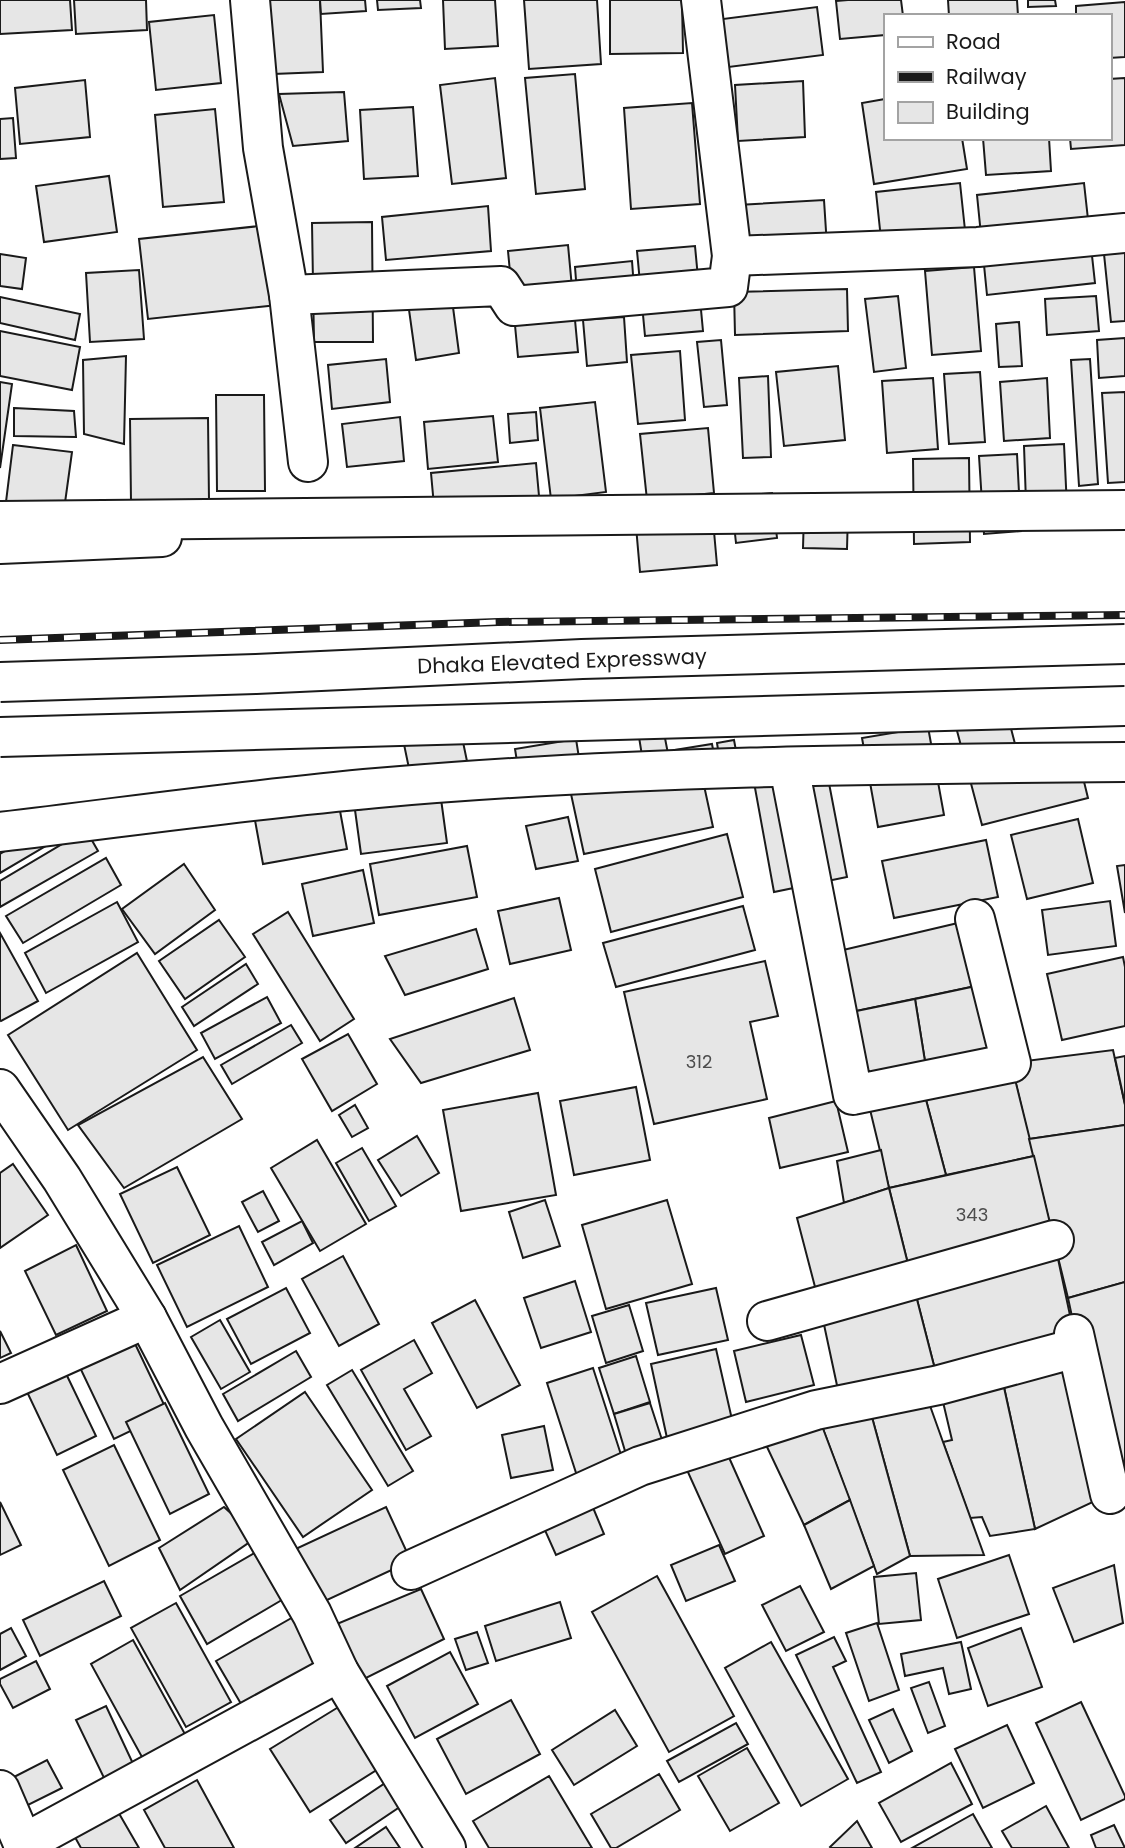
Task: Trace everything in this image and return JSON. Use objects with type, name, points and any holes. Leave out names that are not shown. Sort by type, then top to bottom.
[{"type":"main road","points":[[250,0],[263,148],[289,295],[308,462]]},
{"type":"main road","points":[[289,295],[501,286],[514,306],[728,287],[732,256],[701,0]]},
{"type":"main road","points":[[732,256],[978,247],[1125,233]]},
{"type":"main road","points":[[0,521],[1125,510]]},
{"type":"main road","points":[[0,544],[689,514]]},
{"type":"main road","name":"Dhaka Elevated Expressway","points":[[0,682],[596,658],[1125,644]]},
{"type":"main road","points":[[0,748],[318,723],[577,709],[1046,699],[1125,700]]},
{"type":"main road","points":[[0,737],[1125,706]]},
{"type":"main road","points":[[0,832],[376,788],[566,775],[767,765],[1125,762]]},
{"type":"main road","points":[[791,777],[853,1095],[1011,1063],[975,919]]},
{"type":"main road","points":[[0,1089],[62,1179],[147,1318],[204,1427],[312,1614],[339,1672],[446,1848]]},
{"type":"main road","points":[[767,1321],[1054,1240]]},
{"type":"main road","points":[[0,1384],[147,1318]]},
{"type":"main road","points":[[411,1570],[640,1466],[816,1410],[939,1385],[1070,1342],[1110,1494]]},
{"type":"main road","points":[[0,1790],[24,1846],[339,1672]]},
{"type":"building","points":[[0,0],[70,0],[72,30],[0,34]]},
{"type":"building","points":[[74,0],[146,0],[147,30],[76,34]]},
{"type":"building","points":[[263,0],[320,0],[323,72],[249,75]]},
{"type":"building","points":[[320,0],[365,0],[366,11],[321,14]]},
{"type":"building","points":[[377,0],[420,0],[421,8],[378,10]]},
{"type":"building","points":[[443,0],[495,0],[498,46],[445,49]]},
{"type":"building","points":[[524,0],[597,0],[601,64],[529,69]]},
{"type":"building","points":[[610,0],[682,0],[683,53],[610,54]]},
{"type":"building","points":[[901,0],[903,14],[884,14],[884,35],[840,39],[836,1]]},
{"type":"building","points":[[948,0],[1017,0],[1018,14],[949,14]]},
{"type":"building","points":[[1028,0],[1055,0],[1056,6],[1028,7]]},
{"type":"building","points":[[1125,2],[1125,57],[1111,58],[1111,14],[1076,14],[1076,6]]},
{"type":"building","points":[[817,7],[823,55],[713,69],[707,21]]},
{"type":"building","points":[[214,15],[221,83],[156,90],[149,22]]},
{"type":"building","points":[[575,74],[585,189],[536,194],[525,78]]},
{"type":"building","points":[[495,78],[506,178],[452,184],[440,85]]},
{"type":"building","points":[[1125,78],[1125,145],[1071,149],[1070,140],[1111,140],[1111,79]]},
{"type":"building","points":[[85,80],[90,137],[20,144],[15,88]]},
{"type":"building","points":[[803,81],[805,137],[738,141],[735,85]]},
{"type":"building","points":[[344,92],[348,141],[293,146],[279,94]]},
{"type":"building","points":[[884,99],[884,140],[962,140],[967,169],[874,184],[862,103]]},
{"type":"building","points":[[692,103],[700,204],[631,209],[624,108]]},
{"type":"building","points":[[413,107],[418,176],[364,179],[360,110]]},
{"type":"building","points":[[215,109],[224,202],[163,207],[155,115]]},
{"type":"building","points":[[13,118],[16,158],[0,159],[0,119]]},
{"type":"building","points":[[983,140],[1049,140],[1051,171],[986,175]]},
{"type":"building","points":[[109,176],[117,232],[44,242],[36,186]]},
{"type":"building","points":[[960,183],[965,230],[881,239],[876,192]]},
{"type":"building","points":[[1084,183],[1095,283],[987,295],[977,195]]},
{"type":"building","points":[[824,200],[828,262],[742,267],[738,205]]},
{"type":"building","points":[[488,206],[491,251],[386,260],[382,217]]},
{"type":"building","points":[[372,222],[373,342],[314,342],[312,223]]},
{"type":"building","points":[[278,224],[287,304],[148,319],[139,239]]},
{"type":"building","points":[[568,245],[578,352],[518,357],[508,251]]},
{"type":"building","points":[[695,246],[703,331],[645,336],[637,251]]},
{"type":"building","points":[[1125,251],[1125,321],[1111,322],[1104,254]]},
{"type":"building","points":[[0,254],[26,258],[22,289],[0,286]]},
{"type":"building","points":[[632,261],[635,301],[578,306],[575,267]]},
{"type":"building","points":[[974,267],[981,351],[932,355],[925,271]]},
{"type":"building","points":[[448,269],[459,353],[416,360],[404,274]]},
{"type":"building","points":[[139,270],[144,339],[90,342],[86,273]]},
{"type":"building","points":[[847,289],[848,331],[735,335],[734,292]]},
{"type":"building","points":[[898,296],[906,368],[874,372],[865,299]]},
{"type":"building","points":[[1096,296],[1099,331],[1047,335],[1045,299]]},
{"type":"building","points":[[0,297],[80,314],[75,340],[0,323]]},
{"type":"building","points":[[624,317],[627,362],[587,366],[583,320]]},
{"type":"building","points":[[1019,322],[1022,366],[999,367],[996,324]]},
{"type":"building","points":[[0,331],[80,347],[72,390],[0,376]]},
{"type":"building","points":[[1125,338],[1125,376],[1099,378],[1097,340]]},
{"type":"building","points":[[721,340],[727,405],[704,407],[697,342]]},
{"type":"building","points":[[680,351],[685,420],[638,424],[631,355]]},
{"type":"building","points":[[126,356],[124,444],[84,434],[83,360]]},
{"type":"building","points":[[386,359],[390,402],[332,409],[328,365]]},
{"type":"building","points":[[1090,359],[1098,484],[1079,486],[1071,360]]},
{"type":"building","points":[[838,366],[845,440],[784,446],[776,372]]},
{"type":"building","points":[[980,372],[985,442],[949,444],[944,374]]},
{"type":"building","points":[[768,376],[771,457],[743,458],[739,378]]},
{"type":"building","points":[[933,378],[938,449],[887,453],[882,381]]},
{"type":"building","points":[[1047,378],[1050,438],[1004,441],[1000,382]]},
{"type":"building","points":[[0,382],[12,384],[0,468]]},
{"type":"building","points":[[1125,392],[1125,482],[1108,483],[1102,393]]},
{"type":"building","points":[[216,395],[264,395],[265,491],[217,491]]},
{"type":"building","points":[[595,402],[606,492],[551,499],[540,408]]},
{"type":"building","points":[[14,408],[74,411],[76,437],[14,436]]},
{"type":"building","points":[[536,412],[538,440],[510,443],[508,414]]},
{"type":"building","points":[[493,416],[498,462],[428,469],[424,422]]},
{"type":"building","points":[[400,417],[404,461],[347,467],[342,424]]},
{"type":"building","points":[[208,418],[209,501],[131,502],[130,419]]},
{"type":"building","points":[[708,428],[714,493],[647,500],[640,434]]},
{"type":"building","points":[[1064,444],[1068,529],[1027,530],[1024,446]]},
{"type":"building","points":[[13,445],[72,452],[64,510],[6,502]]},
{"type":"building","points":[[1017,454],[1021,531],[984,534],[979,456]]},
{"type":"building","points":[[969,458],[970,542],[914,544],[913,459]]},
{"type":"building","points":[[536,463],[540,507],[435,517],[431,473]]},
{"type":"building","points":[[772,493],[777,538],[736,543],[731,497]]},
{"type":"building","points":[[712,509],[717,565],[640,572],[635,515]]},
{"type":"building","points":[[804,513],[848,513],[847,549],[803,548]]},
{"type":"building","points":[[457,713],[468,766],[411,778],[400,725]]},
{"type":"building","points":[[1007,713],[1021,767],[1077,753],[1088,798],[982,825],[956,727]]},
{"type":"building","points":[[928,727],[944,815],[878,827],[862,738]]},
{"type":"building","points":[[664,733],[670,764],[644,768],[639,737]]},
{"type":"building","points":[[576,739],[583,783],[522,793],[515,749]]},
{"type":"building","points":[[734,740],[740,772],[722,775],[717,743]]},
{"type":"building","points":[[712,744],[715,760],[677,766],[674,750]]},
{"type":"building","points":[[823,752],[847,877],[774,892],[751,766]]},
{"type":"building","points":[[700,767],[713,827],[584,854],[571,794]]},
{"type":"building","points":[[336,789],[347,849],[263,864],[252,804]]},
{"type":"building","points":[[441,799],[447,843],[361,854],[355,810]]},
{"type":"building","points":[[70,813],[78,827],[0,873],[0,854]]},
{"type":"building","points":[[568,817],[578,861],[536,869],[526,826]]},
{"type":"building","points":[[1078,819],[1093,883],[1027,899],[1011,835]]},
{"type":"building","points":[[86,830],[98,851],[0,907],[0,881]]},
{"type":"building","points":[[727,834],[743,897],[611,932],[595,869]]},
{"type":"building","points":[[986,840],[998,897],[894,918],[882,861]]},
{"type":"building","points":[[467,846],[477,897],[379,915],[370,864]]},
{"type":"building","points":[[106,858],[121,885],[23,943],[6,916]]},
{"type":"building","points":[[184,864],[215,910],[155,954],[122,909]]},
{"type":"building","points":[[1125,865],[1125,913],[1117,866]]},
{"type":"building","points":[[363,870],[374,923],[313,936],[302,884]]},
{"type":"building","points":[[559,898],[571,950],[510,964],[498,911]]},
{"type":"building","points":[[1110,901],[1116,946],[1048,955],[1042,910]]},
{"type":"building","points":[[117,902],[138,942],[46,993],[25,953]]},
{"type":"building","points":[[743,906],[755,950],[616,987],[603,943]]},
{"type":"building","points":[[288,912],[354,1019],[320,1041],[253,934]]},
{"type":"building","points":[[975,919],[990,983],[837,1015],[826,954]]},
{"type":"building","points":[[219,920],[245,957],[185,999],[159,961]]},
{"type":"building","points":[[476,929],[488,969],[405,995],[385,956]]},
{"type":"building","points":[[0,933],[38,1001],[1,1021],[0,1020]]},
{"type":"building","points":[[137,953],[197,1050],[68,1130],[8,1035]]},
{"type":"building","points":[[1123,957],[1125,1026],[1062,1040],[1047,974]]},
{"type":"building","points":[[765,961],[778,1016],[750,1022],[767,1099],[654,1124],[624,992]]},
{"type":"building","points":[[246,964],[258,984],[194,1026],[182,1007]]},
{"type":"building","points":[[990,983],[1011,1063],[928,1080],[915,999]]},
{"type":"building","points":[[267,997],[281,1023],[215,1059],[201,1033]]},
{"type":"building","points":[[514,998],[530,1050],[421,1083],[390,1039]]},
{"type":"building","points":[[915,999],[928,1080],[853,1095],[837,1015]]},
{"type":"building","points":[[291,1025],[302,1043],[232,1084],[221,1065]]},
{"type":"building","points":[[348,1034],[377,1084],[332,1111],[302,1059]]},
{"type":"building","points":[[1113,1050],[1125,1105],[1125,1125],[1029,1139],[1011,1063]]},
{"type":"building","points":[[1125,1056],[1125,1104],[1115,1058]]},
{"type":"building","points":[[203,1057],[242,1119],[124,1188],[78,1125]]},
{"type":"building","points":[[1011,1063],[1034,1156],[946,1175],[921,1081]]},
{"type":"building","points":[[921,1081],[946,1175],[889,1188],[866,1093]]},
{"type":"building","points":[[636,1087],[650,1160],[574,1175],[560,1101]]},
{"type":"building","points":[[538,1093],[556,1195],[461,1211],[443,1110]]},
{"type":"building","points":[[836,1101],[848,1152],[780,1168],[769,1118]]},
{"type":"building","points":[[355,1105],[368,1128],[352,1137],[339,1115]]},
{"type":"building","points":[[1125,1125],[1125,1282],[1068,1298],[1029,1139]]},
{"type":"building","points":[[417,1136],[439,1173],[401,1196],[378,1160]]},
{"type":"building","points":[[317,1140],[366,1224],[320,1251],[271,1168]]},
{"type":"building","points":[[362,1148],[396,1206],[369,1221],[336,1163]]},
{"type":"building","points":[[881,1150],[889,1188],[844,1203],[837,1161]]},
{"type":"building","points":[[1034,1156],[1054,1240],[912,1280],[889,1188]]},
{"type":"building","points":[[13,1164],[48,1215],[0,1248],[0,1173]]},
{"type":"building","points":[[177,1167],[210,1235],[153,1263],[120,1194]]},
{"type":"building","points":[[889,1188],[912,1280],[820,1306],[797,1218]]},
{"type":"building","points":[[263,1191],[279,1221],[258,1232],[242,1202]]},
{"type":"building","points":[[545,1200],[560,1246],[523,1258],[509,1212]]},
{"type":"building","points":[[667,1200],[692,1284],[606,1309],[582,1225]]},
{"type":"building","points":[[302,1221],[313,1243],[274,1265],[262,1242]]},
{"type":"building","points":[[239,1226],[268,1287],[187,1327],[157,1265]]},
{"type":"building","points":[[1054,1240],[1074,1334],[939,1385],[912,1280]]},
{"type":"building","points":[[76,1245],[107,1311],[56,1335],[25,1271]]},
{"type":"building","points":[[343,1256],[379,1324],[339,1346],[302,1279]]},
{"type":"building","points":[[912,1280],[939,1385],[841,1404],[820,1306]]},
{"type":"building","points":[[575,1281],[591,1332],[541,1348],[524,1298]]},
{"type":"building","points":[[1125,1282],[1125,1483],[1110,1494],[1068,1298]]},
{"type":"building","points":[[286,1288],[310,1333],[251,1364],[227,1319]]},
{"type":"building","points":[[716,1288],[728,1340],[658,1355],[646,1303]]},
{"type":"building","points":[[475,1300],[520,1385],[477,1408],[432,1323]]},
{"type":"building","points":[[629,1305],[643,1351],[606,1363],[592,1316]]},
{"type":"building","points":[[220,1320],[250,1372],[221,1389],[191,1337]]},
{"type":"building","points":[[128,1329],[168,1413],[114,1439],[74,1355]]},
{"type":"building","points":[[0,1331],[11,1353],[0,1358]]},
{"type":"building","points":[[801,1335],[814,1385],[746,1402],[734,1351]]},
{"type":"building","points":[[414,1340],[432,1373],[404,1389],[431,1436],[406,1450],[361,1370]]},
{"type":"building","points":[[1077,1348],[1110,1494],[1035,1529],[1000,1369]]},
{"type":"building","points":[[716,1349],[733,1424],[667,1438],[651,1364]]},
{"type":"building","points":[[296,1351],[311,1377],[238,1421],[223,1394]]},
{"type":"building","points":[[636,1356],[650,1402],[614,1414],[599,1368]]},
{"type":"building","points":[[58,1357],[96,1436],[57,1455],[19,1375]]},
{"type":"building","points":[[593,1368],[624,1464],[578,1479],[547,1383]]},
{"type":"building","points":[[1000,1369],[1035,1529],[990,1536],[982,1517],[970,1518],[943,1442],[952,1440],[939,1385]]},
{"type":"building","points":[[352,1370],[413,1471],[388,1486],[327,1385]]},
{"type":"building","points":[[924,1389],[984,1555],[910,1556],[867,1399]]},
{"type":"building","points":[[305,1392],[372,1490],[303,1537],[236,1439]]},
{"type":"building","points":[[867,1399],[910,1556],[877,1574],[816,1410]]},
{"type":"building","points":[[165,1403],[209,1494],[170,1514],[126,1422]]},
{"type":"building","points":[[650,1403],[665,1449],[628,1461],[614,1414]]},
{"type":"building","points":[[816,1410],[850,1500],[804,1525],[758,1428]]},
{"type":"building","points":[[544,1426],[553,1470],[511,1478],[502,1435]]},
{"type":"building","points":[[114,1445],[160,1540],[109,1566],[63,1470]]},
{"type":"building","points":[[727,1453],[764,1536],[725,1554],[687,1470]]},
{"type":"building","points":[[589,1498],[604,1534],[556,1555],[540,1519]]},
{"type":"building","points":[[850,1500],[874,1566],[831,1589],[804,1525]]},
{"type":"building","points":[[0,1502],[21,1545],[0,1555]]},
{"type":"building","points":[[224,1507],[257,1537],[180,1590],[159,1548]]},
{"type":"building","points":[[386,1507],[411,1561],[312,1607],[287,1553]]},
{"type":"building","points":[[719,1545],[735,1581],[686,1601],[671,1565]]},
{"type":"building","points":[[265,1547],[292,1594],[207,1644],[180,1596]]},
{"type":"building","points":[[1009,1555],[1029,1614],[957,1638],[938,1579]]},
{"type":"building","points":[[1114,1565],[1123,1623],[1074,1642],[1053,1588]]},
{"type":"building","points":[[916,1573],[921,1620],[879,1624],[874,1577]]},
{"type":"building","points":[[657,1576],[734,1716],[669,1752],[592,1612]]},
{"type":"building","points":[[104,1581],[121,1616],[40,1656],[23,1620]]},
{"type":"building","points":[[800,1586],[824,1632],[786,1651],[762,1605]]},
{"type":"building","points":[[421,1589],[444,1639],[348,1687],[320,1631]]},
{"type":"building","points":[[560,1602],[571,1638],[496,1661],[485,1626]]},
{"type":"building","points":[[176,1603],[231,1702],[186,1727],[131,1628]]},
{"type":"building","points":[[302,1612],[330,1660],[244,1709],[216,1661]]},
{"type":"building","points":[[877,1623],[899,1690],[869,1701],[846,1633]]},
{"type":"building","points":[[11,1628],[26,1656],[0,1670],[0,1634]]},
{"type":"building","points":[[1021,1628],[1042,1687],[988,1706],[968,1648]]},
{"type":"building","points":[[477,1632],[488,1663],[466,1670],[455,1639]]},
{"type":"building","points":[[834,1637],[846,1661],[833,1667],[881,1772],[857,1783],[796,1655]]},
{"type":"building","points":[[133,1640],[191,1745],[148,1768],[91,1664]]},
{"type":"building","points":[[771,1642],[848,1779],[801,1806],[725,1668]]},
{"type":"building","points":[[961,1642],[971,1689],[949,1694],[943,1668],[905,1676],[901,1654]]},
{"type":"building","points":[[450,1652],[478,1704],[415,1738],[387,1686]]},
{"type":"building","points":[[36,1661],[50,1689],[13,1708],[0,1679]]},
{"type":"building","points":[[929,1682],[945,1726],[928,1733],[911,1688]]},
{"type":"building","points":[[363,1692],[402,1754],[310,1812],[270,1749]]},
{"type":"building","points":[[511,1700],[540,1754],[466,1794],[437,1739]]},
{"type":"building","points":[[1081,1702],[1125,1799],[1081,1820],[1036,1723]]},
{"type":"building","points":[[106,1706],[136,1770],[107,1784],[76,1720]]},
{"type":"building","points":[[893,1709],[912,1751],[889,1763],[869,1720]]},
{"type":"building","points":[[615,1710],[637,1746],[574,1785],[552,1750]]},
{"type":"building","points":[[736,1723],[748,1744],[679,1782],[667,1761]]},
{"type":"building","points":[[1007,1725],[1034,1783],[983,1808],[955,1749]]},
{"type":"building","points":[[747,1748],[779,1803],[730,1831],[698,1776]]},
{"type":"building","points":[[47,1760],[62,1788],[24,1807],[10,1779]]},
{"type":"building","points":[[951,1763],[972,1804],[901,1842],[879,1803]]},
{"type":"building","points":[[409,1767],[425,1790],[346,1843],[330,1820]]},
{"type":"building","points":[[659,1774],[680,1810],[616,1848],[611,1848],[591,1814]]},
{"type":"building","points":[[549,1776],[592,1848],[489,1848],[473,1821]]},
{"type":"building","points":[[197,1780],[234,1848],[165,1848],[144,1810]]},
{"type":"building","points":[[1046,1806],[1069,1848],[1012,1848],[1002,1831]]},
{"type":"building","points":[[117,1810],[139,1848],[81,1848],[71,1830]]},
{"type":"building","points":[[973,1814],[992,1848],[912,1848]]},
{"type":"building","points":[[857,1821],[872,1848],[830,1847]]},
{"type":"building","points":[[1114,1825],[1125,1848],[1096,1848],[1091,1835]]},
{"type":"building","points":[[386,1827],[400,1848],[355,1848]]},
{"type":"tram line","points":[[0,682],[499,664],[1125,650]]},
{"type":"railway","points":[[0,640],[498,622],[1125,615]]}]
